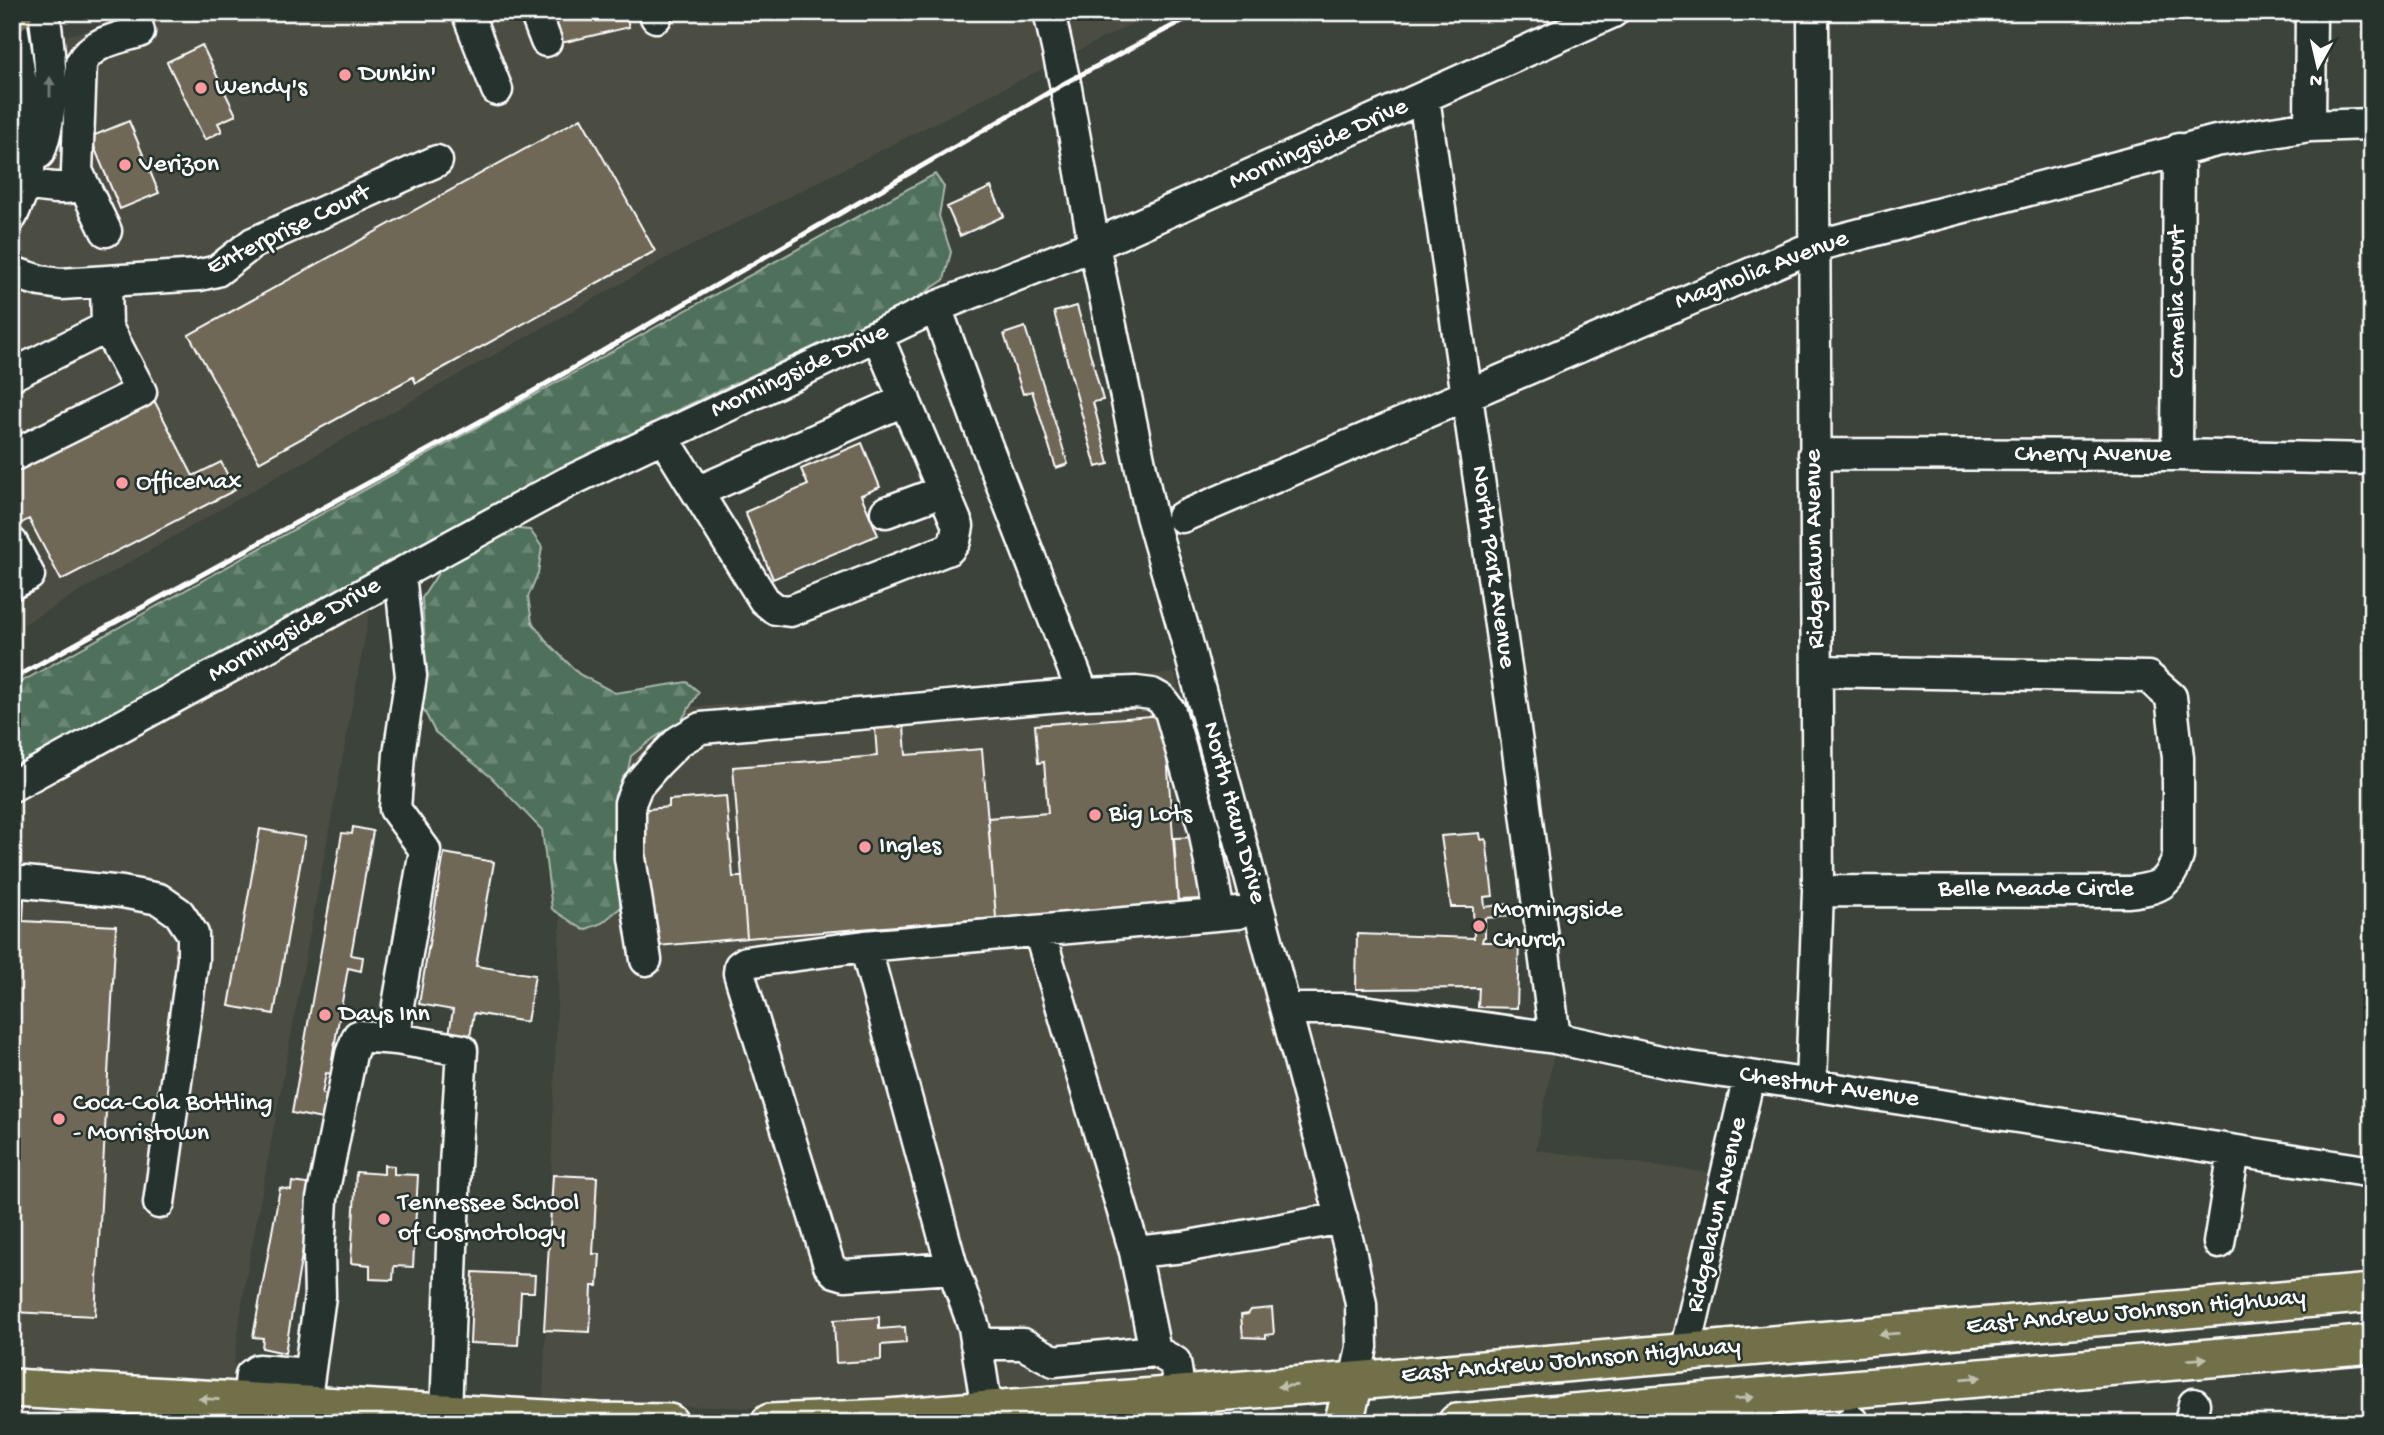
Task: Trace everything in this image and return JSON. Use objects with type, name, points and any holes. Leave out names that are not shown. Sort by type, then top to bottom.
[{"type":"main road","name":"East Andrew Johnson Highway","points":[[770,1423],[888,1418],[1354,1381],[2372,1293]]},
{"type":"main road","name":"East Andrew Johnson Highway","points":[[1457,1423],[1674,1413],[2372,1344]]},
{"type":"main road","points":[[1674,1413],[1685,1352]]},
{"type":"main road","points":[[1343,1423],[1354,1381]]},
{"type":"main road","points":[[12,1388],[248,1402],[307,1390],[446,1413],[598,1422],[669,1423]]},
{"type":"street","points":[[12,216],[44,138],[52,90],[44,12]]},
{"type":"street","points":[[106,231],[77,170],[81,63],[85,55],[95,47],[109,40],[139,32],[134,12]]},
{"type":"street","points":[[467,12],[497,90]]},
{"type":"street","points":[[536,12],[546,41]]},
{"type":"street","name":"North Haun Drive","points":[[1049,12],[1065,83],[1094,245],[1151,516],[1342,1218],[1361,1304],[1363,1347],[1354,1381]]},
{"type":"street","name":"Morningside Drive","points":[[12,786],[568,482],[936,307],[1094,245],[1613,12]]},
{"type":"street","name":"Ridgelawn Avenue","points":[[1811,1085],[1818,891],[1813,12]]},
{"type":"street","points":[[2310,126],[2311,12]]},
{"type":"street","points":[[12,25],[30,141],[27,180]]},
{"type":"street","name":"North Park Avenue","points":[[1424,98],[1517,743],[1555,1038]]},
{"type":"street","name":"Magnolia Avenue","points":[[1182,517],[1815,246],[2179,149],[2263,132],[2310,126],[2372,124]]},
{"type":"street","name":"Camelia Court","points":[[2177,455],[2179,149]]},
{"type":"street","name":"Enterprise Court","points":[[12,272],[61,284],[176,278],[217,271],[253,243],[437,161]]},
{"type":"street","points":[[27,180],[55,188],[83,185]]},
{"type":"street","points":[[12,456],[141,392],[107,327],[106,282]]},
{"type":"street","points":[[936,307],[1083,694]]},
{"type":"street","points":[[12,375],[107,327]]},
{"type":"street","points":[[663,437],[764,600],[775,609],[790,611],[949,549],[955,541],[958,526],[877,335]]},
{"type":"street","points":[[697,492],[905,400]]},
{"type":"street","name":"Cherry Avenue","points":[[1814,454],[2177,455],[2372,459]]},
{"type":"street","points":[[886,512],[943,491]]},
{"type":"street","points":[[12,542],[29,575],[12,584]]},
{"type":"street","points":[[396,1039],[398,1005],[425,850],[395,809],[399,754],[411,676],[400,574]]},
{"type":"street","name":"Belle Meade Circle","points":[[1818,671],[2148,677],[2171,697],[2178,758],[2178,856],[2173,871],[2164,883],[2149,889],[2129,892],[1818,891]]},
{"type":"street","points":[[646,960],[630,858],[630,803],[637,786],[679,741],[701,728],[1083,694],[1152,694],[1161,698],[1170,711],[1204,829],[1219,914]]},
{"type":"street","points":[[12,884],[25,882],[122,892],[159,899],[179,913],[193,934],[194,960],[159,1203]]},
{"type":"street","points":[[953,1268],[845,1275],[835,1272],[829,1265],[738,972],[740,966],[746,962],[865,946],[1259,911]]},
{"type":"street","points":[[1038,931],[1135,1252],[1155,1351]]},
{"type":"street","points":[[865,946],[953,1268],[974,1327],[987,1410]]},
{"type":"street","name":"Chestnut Avenue","points":[[1286,1010],[1349,1009],[1555,1038],[1683,1066],[1749,1077],[2372,1172]]},
{"type":"street","points":[[307,1390],[320,1296],[318,1254],[322,1199],[351,1054],[358,1036],[462,1049],[446,1413]]},
{"type":"street","name":"Ridgelawn Avenue","points":[[1685,1352],[1749,1077]]},
{"type":"street","points":[[2219,1243],[2234,1151]]},
{"type":"street","points":[[1135,1252],[1184,1247],[1342,1218]]},
{"type":"street","points":[[976,1344],[1023,1344],[1054,1361],[1155,1351],[1175,1362],[1180,1395]]},
{"type":"shaded area","points":[[156,12],[1155,12],[663,260],[262,485],[12,631],[12,50]]},
{"type":"shaded area","name":"Coca-Cola Bottling - Morristown","points":[[374,588],[245,1283],[229,1401],[12,1388],[12,786]]},
{"type":"shaded area","points":[[1174,673],[1275,1020],[1339,1020],[1555,1048],[1536,1150],[1719,1174],[1676,1334],[1523,1350],[788,1408],[543,1404],[560,923],[593,714]]},
{"type":"green space","points":[[935,174],[944,187],[939,216],[951,252],[944,280],[912,301],[673,412],[397,561],[12,777],[12,687]]},
{"type":"green space","points":[[507,528],[530,530],[542,547],[538,573],[528,597],[532,622],[549,644],[579,674],[615,693],[687,682],[699,692],[681,721],[631,756],[614,836],[622,878],[620,908],[602,923],[584,930],[552,909],[542,830],[491,777],[435,732],[418,699],[425,645],[422,598],[446,561]]},
{"type":"building","points":[[553,12],[625,12],[629,27],[561,43]]},
{"type":"building","name":"Wendy's","points":[[202,45],[236,115],[218,123],[222,131],[205,140],[167,62]]},
{"type":"building","points":[[581,118],[655,251],[416,383],[413,377],[259,462],[189,335]]},
{"type":"building","name":"Verizon","points":[[129,121],[159,193],[120,209],[90,137]]},
{"type":"building","points":[[991,187],[1004,216],[960,236],[947,207]]},
{"type":"building","points":[[1077,306],[1103,400],[1093,402],[1109,464],[1096,467],[1054,312]]},
{"type":"building","points":[[1025,327],[1068,464],[1056,468],[1032,391],[1023,394],[1004,334]]},
{"type":"building","name":"OfficeMax","points":[[154,400],[193,476],[221,462],[235,490],[61,580],[29,519],[20,524],[12,510],[12,466],[45,456]]},
{"type":"building","points":[[862,443],[880,487],[861,495],[878,535],[773,579],[745,512],[808,485],[801,469]]},
{"type":"building","name":"Big Lots","points":[[1164,715],[1178,904],[996,918],[988,818],[1048,813],[1044,762],[1038,763],[1035,725]]},
{"type":"building","name":"Ingles","points":[[904,726],[906,755],[982,749],[996,918],[747,938],[733,767],[877,756],[875,728]]},
{"type":"building","points":[[726,796],[733,877],[742,877],[747,938],[658,946],[657,934],[649,935],[638,810],[669,807],[669,800]]},
{"type":"building","name":"Days Inn","points":[[353,827],[373,831],[351,955],[363,957],[361,971],[348,968],[332,1059],[344,1061],[341,1075],[326,1073],[322,1094],[336,1096],[332,1121],[292,1113],[342,833],[352,834]]},
{"type":"building","points":[[260,829],[305,837],[274,1014],[229,1006]]},
{"type":"building","name":"Morningside Church","points":[[1480,833],[1481,840],[1486,839],[1493,896],[1484,897],[1485,907],[1508,904],[1510,916],[1485,918],[1485,937],[1482,942],[1519,942],[1517,1008],[1478,1007],[1479,988],[1356,989],[1357,934],[1474,938],[1473,907],[1451,907],[1441,836]]},
{"type":"building","points":[[1199,837],[1203,899],[1178,900],[1174,838]]},
{"type":"building","points":[[444,853],[494,862],[476,966],[535,975],[527,1022],[474,1013],[470,1037],[449,1034],[453,1010],[419,1004]]},
{"type":"building","name":"Coca-Cola Bottling - Morristown","points":[[12,900],[24,901],[23,921],[116,926],[95,1316],[12,1312]]},
{"type":"building","name":"Tennessee School of Cosmotology","points":[[384,1165],[394,1166],[394,1174],[418,1175],[413,1267],[394,1266],[393,1280],[370,1279],[370,1265],[351,1263],[356,1172],[384,1174]]},
{"type":"building","points":[[553,1175],[597,1177],[593,1254],[600,1254],[598,1286],[592,1286],[590,1332],[544,1330]]},
{"type":"building","points":[[292,1182],[314,1185],[285,1353],[262,1348],[263,1338],[253,1337],[280,1188],[291,1190]]},
{"type":"building","points":[[473,1272],[535,1275],[534,1292],[521,1292],[518,1345],[470,1343]]},
{"type":"building","points":[[1272,1308],[1274,1334],[1266,1335],[1266,1338],[1243,1337],[1241,1315],[1248,1314],[1251,1310]]},
{"type":"building","points":[[879,1317],[879,1329],[905,1327],[906,1343],[881,1345],[881,1360],[836,1363],[834,1320]]},
{"type":"railway","points":[[12,679],[499,411],[1065,83],[1199,12]]},
{"type":"place","name":"Dunkin'","points":[[345,75]]},
{"type":"place","name":"Wendy's","points":[[201,88]]},
{"type":"place","name":"Verizon","points":[[125,165]]},
{"type":"place","name":"OfficeMax","points":[[122,483]]},
{"type":"place","name":"Big Lots","points":[[1095,815]]},
{"type":"place","name":"Ingles","points":[[865,847]]},
{"type":"place","name":"Morningside Church","points":[[1479,926]]},
{"type":"place","name":"Days Inn","points":[[325,1015]]},
{"type":"place","name":"Coca-Cola Bottling - Morristown","points":[[59,1119]]},
{"type":"place","name":"Tennessee School of Cosmotology","points":[[384,1219]]}]
